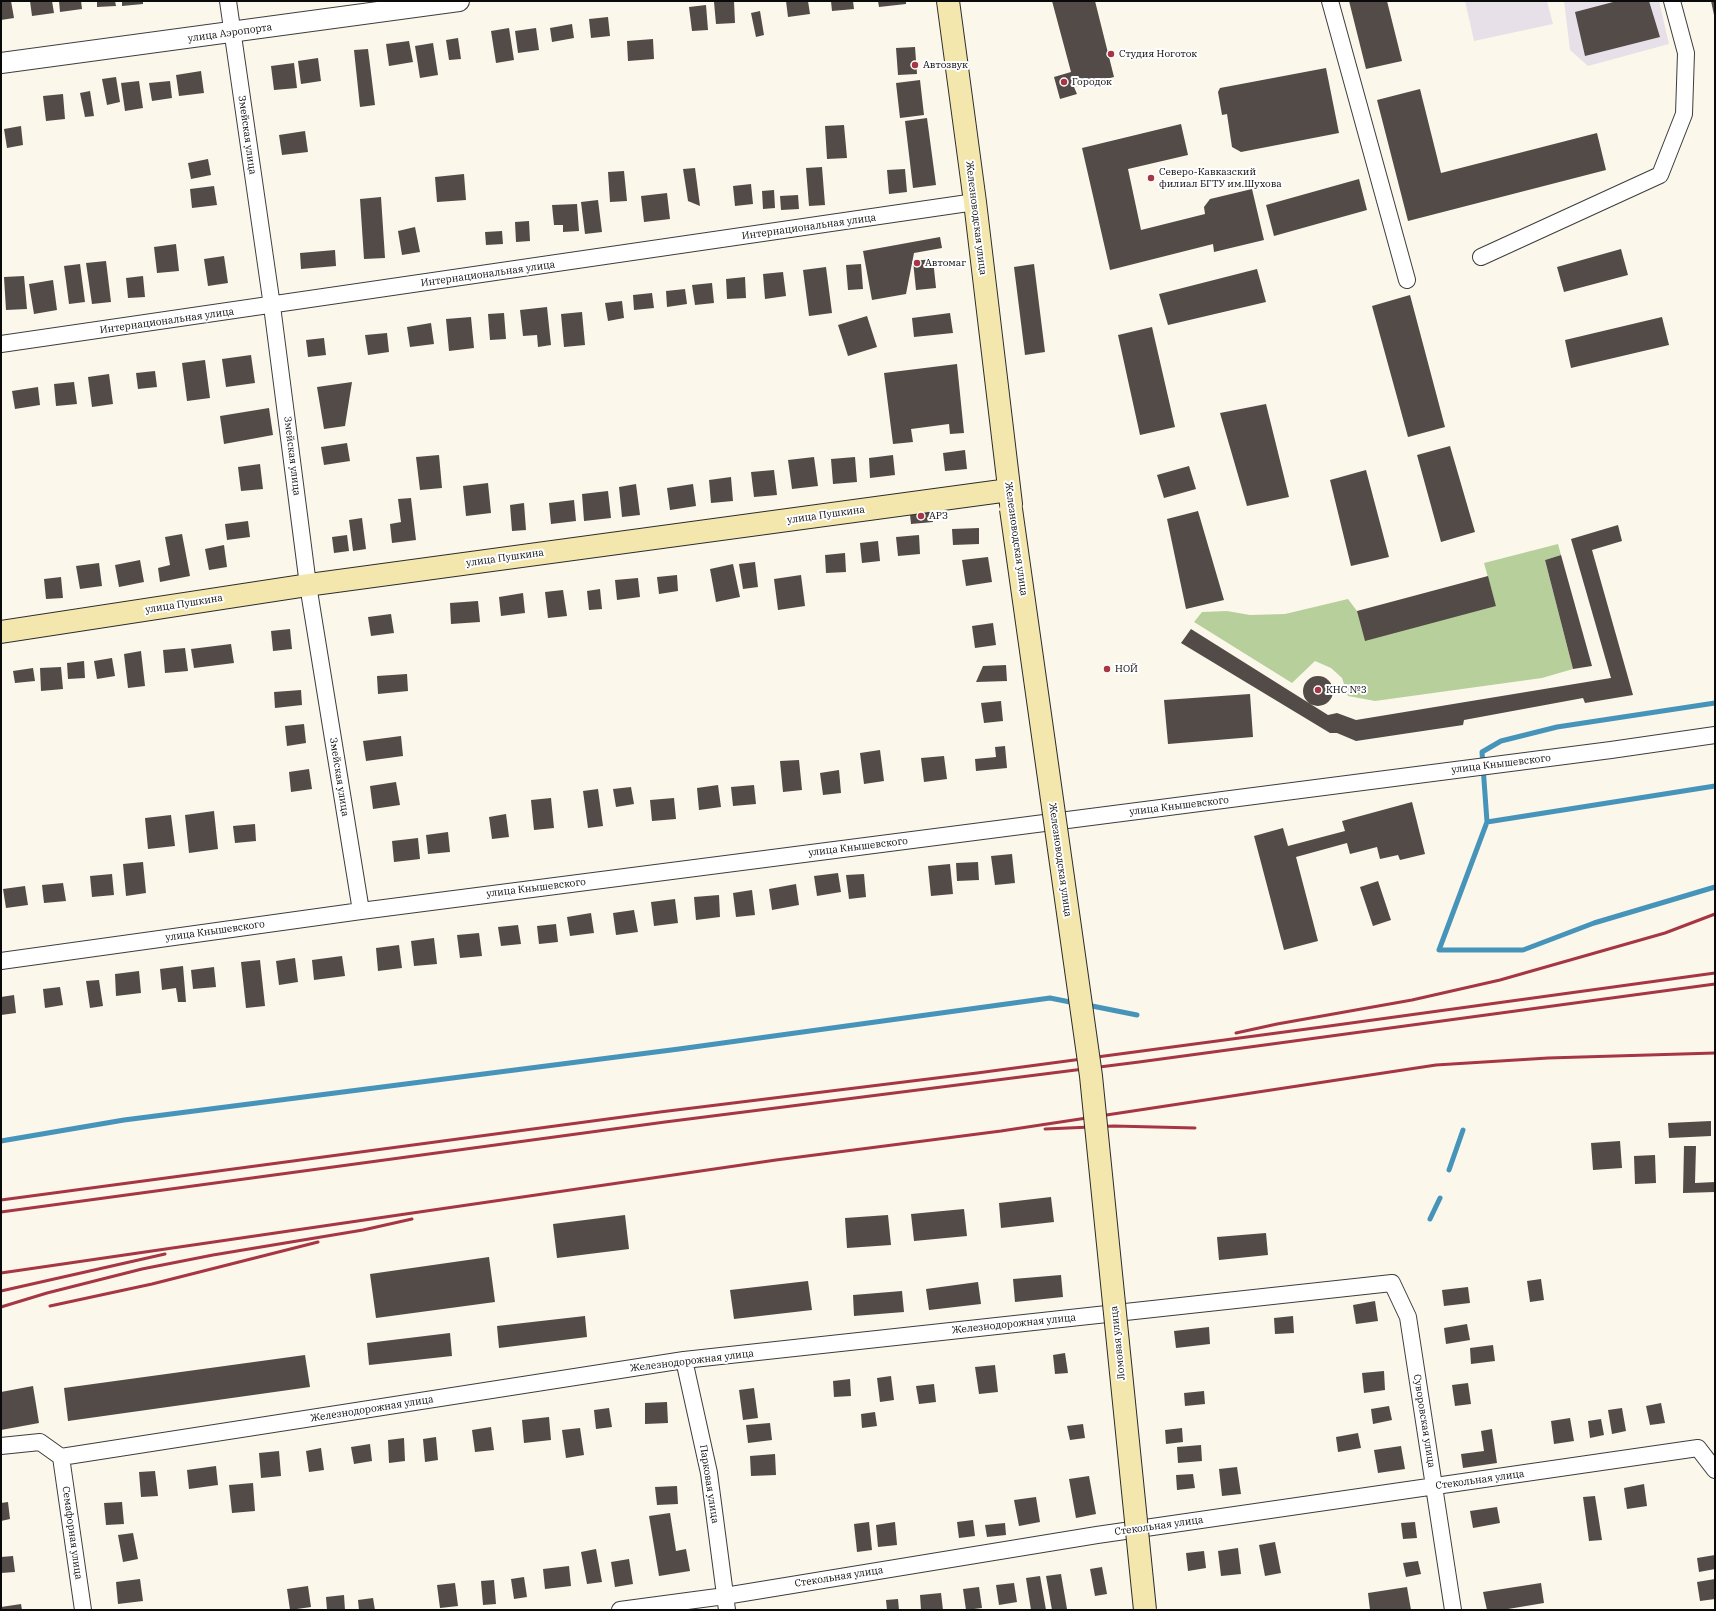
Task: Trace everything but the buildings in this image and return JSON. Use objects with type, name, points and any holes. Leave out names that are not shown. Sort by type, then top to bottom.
[{"type":"main road","name":"Железноводская улица","points":[[948,1],[975,202],[1010,499],[1091,1076]]},
{"type":"main road","name":"улица Пушкина","points":[[1,632],[308,585],[1010,499]]},
{"type":"main road","name":"Ломовая улица","points":[[1091,1076],[1145,1610]]},
{"type":"street","name":"Змейская улица","points":[[228,1],[272,306],[308,585],[361,911]]},
{"type":"street","name":"улица Аэропорта","points":[[1,63],[232,33],[459,1]]},
{"type":"street","points":[[1330,1],[1407,280]]},
{"type":"street","points":[[1481,257],[1660,175],[1684,114],[1686,54],[1672,1]]},
{"type":"street","name":"Интернациональная улица","points":[[1,344],[272,306],[975,202]]},
{"type":"street","name":"улица Кнышевского","points":[[1,961],[361,911],[1611,750],[1715,735]]},
{"type":"street","name":"Железнодорожная улица","points":[[61,1457],[684,1360],[1392,1283]]},
{"type":"street","name":"Суворовская улица","points":[[1392,1283],[1408,1317],[1453,1610]]},
{"type":"street","name":"Парковая улица","points":[[684,1360],[709,1473],[726,1603]]},
{"type":"street","points":[[1,1446],[40,1442],[61,1457]]},
{"type":"street","name":"Стекольная улица","points":[[620,1610],[726,1603],[1097,1535],[1698,1448],[1715,1470]]},
{"type":"street","name":"Семафорная улица","points":[[61,1457],[83,1610]]},
{"type":"shaded area","points":[[1465,1],[1547,1],[1553,24],[1474,41]]},
{"type":"shaded area","points":[[1564,1],[1659,1],[1669,44],[1588,66],[1570,50]]},
{"type":"green space","points":[[1558,544],[1561,555],[1545,560],[1573,669],[1542,678],[1375,701],[1348,696],[1342,678],[1331,668],[1315,661],[1292,683],[1194,622],[1202,612],[1227,611],[1250,615],[1285,614],[1348,599],[1357,611],[1496,606],[1484,563]]},
{"type":"waterway","points":[[1715,703],[1557,727],[1501,741],[1482,752],[1487,822],[1439,950],[1523,950],[1594,923],[1715,887]]},
{"type":"waterway","points":[[1487,822],[1715,786]]},
{"type":"waterway","points":[[1,1141],[124,1120],[679,1049],[1050,998],[1075,1003]]},
{"type":"waterway","points":[[1087,1005],[1137,1015]]},
{"type":"waterway","points":[[1449,1170],[1463,1130]]},
{"type":"waterway","points":[[1430,1219],[1440,1198]]},
{"type":"railway","points":[[1236,1033],[1277,1024],[1412,1000],[1500,980],[1665,933],[1715,914]]},
{"type":"railway","points":[[1,1200],[660,1112],[977,1073],[1715,973]]},
{"type":"railway","points":[[1,1212],[665,1122],[1139,1062],[1715,984]]},
{"type":"railway","points":[[1,1273],[776,1160],[1001,1131],[1436,1065],[1548,1058],[1715,1053]]},
{"type":"railway","points":[[1045,1129],[1114,1126],[1195,1128]]},
{"type":"railway","points":[[1,1307],[47,1293],[142,1269],[213,1255],[363,1230],[412,1219]]},
{"type":"railway","points":[[50,1306],[152,1284],[318,1242]]},
{"type":"railway","points":[[1,1291],[165,1254]]},
{"type":"place","name":"Студия Ноготок","points":[[1111,54]]},
{"type":"place","name":"Автозвук","points":[[915,65]]},
{"type":"place","name":"Городок","points":[[1064,82]]},
{"type":"place","name":"Северо-Кавказский филиал БГТУ им.Шухова","points":[[1151,178]]},
{"type":"place","name":"Автомаг","points":[[917,263]]},
{"type":"place","name":"АРЗ","points":[[921,516]]},
{"type":"place","name":"НОЙ","points":[[1107,669]]},
{"type":"place","name":"КНС №3","points":[[1318,690]]}]
